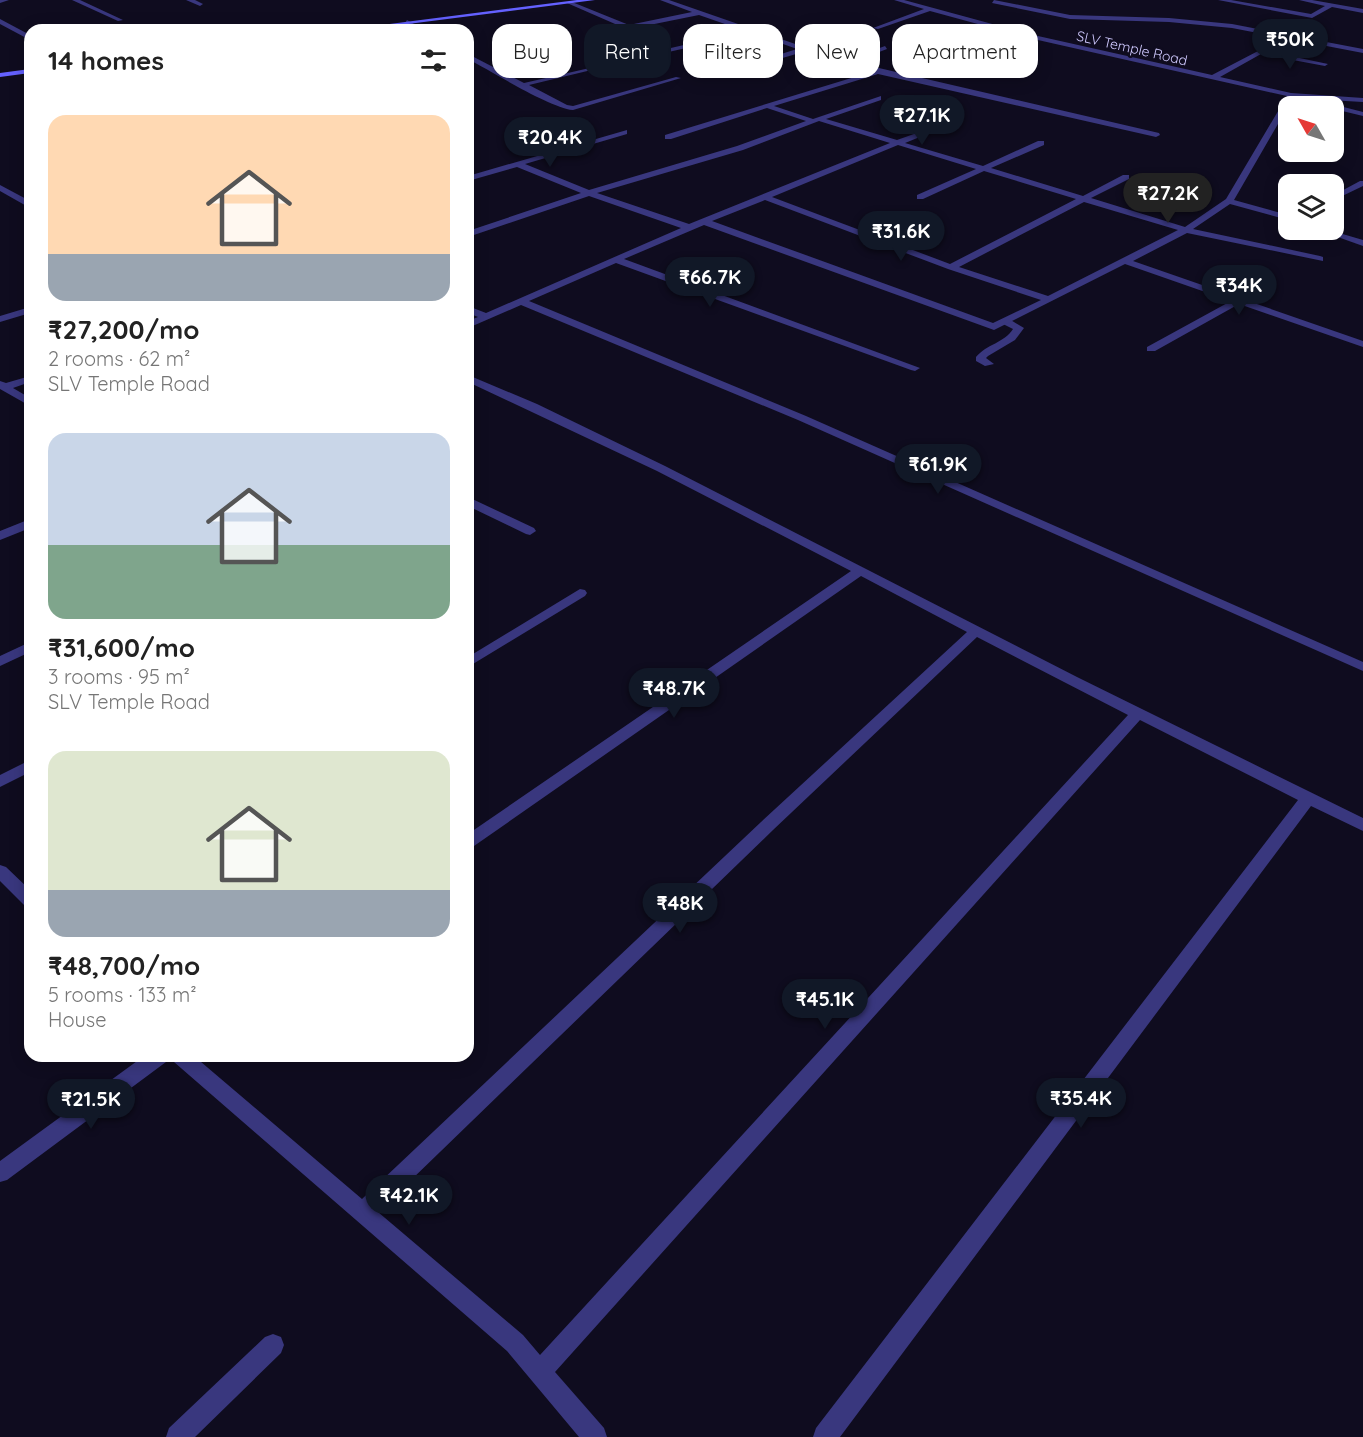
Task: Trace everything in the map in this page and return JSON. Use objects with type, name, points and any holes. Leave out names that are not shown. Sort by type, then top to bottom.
[{"type":"main road","points":[[392,24],[592,0]]},
{"type":"main road","points":[[0,75],[24,71]]},
{"type":"street","points":[[0,1],[6,0]]},
{"type":"street","points":[[75,0],[120,20]]},
{"type":"street","points":[[189,0],[200,4]]},
{"type":"street","points":[[663,0],[734,24]]},
{"type":"street","name":"SLV Temple Road","points":[[897,0],[982,24]]},
{"type":"street","points":[[1221,0],[1312,16],[1331,5]]},
{"type":"street","points":[[1302,0],[1363,11]]},
{"type":"street","points":[[994,2],[1070,18],[1169,20],[1232,26],[1363,51]]},
{"type":"street","points":[[570,3],[621,24]]},
{"type":"street","points":[[880,27],[928,10]]},
{"type":"street","points":[[642,24],[700,12]]},
{"type":"street","points":[[0,21],[24,35]]},
{"type":"street","points":[[407,22],[410,24]]},
{"type":"street","name":"SLV Temple Road","points":[[1038,38],[1211,79],[1291,95],[1363,114]]},
{"type":"street","points":[[1211,79],[1287,38]]},
{"type":"street","points":[[880,50],[885,48]]},
{"type":"street","points":[[1259,52],[1325,64]]},
{"type":"street","points":[[474,59],[566,107],[573,108],[678,78]]},
{"type":"street","points":[[522,85],[584,70]]},
{"type":"street","points":[[880,72],[1156,135]]},
{"type":"street","points":[[668,137],[858,78]]},
{"type":"street","points":[[705,222],[994,327],[1186,230],[1229,201],[1291,95],[1363,100]]},
{"type":"street","points":[[474,232],[589,193],[740,148],[878,98]]},
{"type":"street","points":[[767,106],[896,142],[982,170],[1186,230],[1320,259]]},
{"type":"street","points":[[474,322],[705,222],[939,126]]},
{"type":"street","points":[[474,177],[624,132]]},
{"type":"street","points":[[920,197],[1041,143]]},
{"type":"street","points":[[518,164],[589,193],[691,228]]},
{"type":"street","points":[[951,267],[1126,177]]},
{"type":"street","points":[[1344,193],[1363,183]]},
{"type":"street","points":[[0,187],[24,201]]},
{"type":"street","points":[[765,197],[951,267],[1048,299]]},
{"type":"street","points":[[1229,201],[1278,215]]},
{"type":"street","points":[[1344,237],[1363,243]]},
{"type":"street","points":[[617,260],[915,368]]},
{"type":"street","points":[[1125,261],[1363,344]]},
{"type":"street","points":[[1151,349],[1238,300]]},
{"type":"street","points":[[522,302],[802,418],[1363,667]]},
{"type":"street","points":[[0,319],[24,312]]},
{"type":"street","points":[[474,312],[487,317]]},
{"type":"street","points":[[989,364],[980,360],[983,355],[1012,339],[1019,328],[1005,321]]},
{"type":"street","points":[[2,386],[24,380]]},
{"type":"street","points":[[474,381],[540,409],[1363,825]]},
{"type":"street","points":[[2,386],[24,399]]},
{"type":"street","points":[[474,504],[530,531]]},
{"type":"street","points":[[0,536],[24,526]]},
{"type":"street","points":[[474,838],[861,570]]},
{"type":"street","points":[[474,658],[580,593]]},
{"type":"street","points":[[363,1212],[759,834],[976,631]]},
{"type":"street","points":[[0,662],[24,649]]},
{"type":"street","points":[[540,1372],[1138,713]]},
{"type":"street","points":[[0,782],[24,768]]},
{"type":"street","points":[[825,1437],[1308,798]]},
{"type":"street","points":[[0,871],[24,894]]},
{"type":"street","points":[[0,1173],[151,1062]]},
{"type":"street","points":[[188,1062],[515,1343],[595,1437]]},
{"type":"street","points":[[178,1437],[273,1345]]}]
